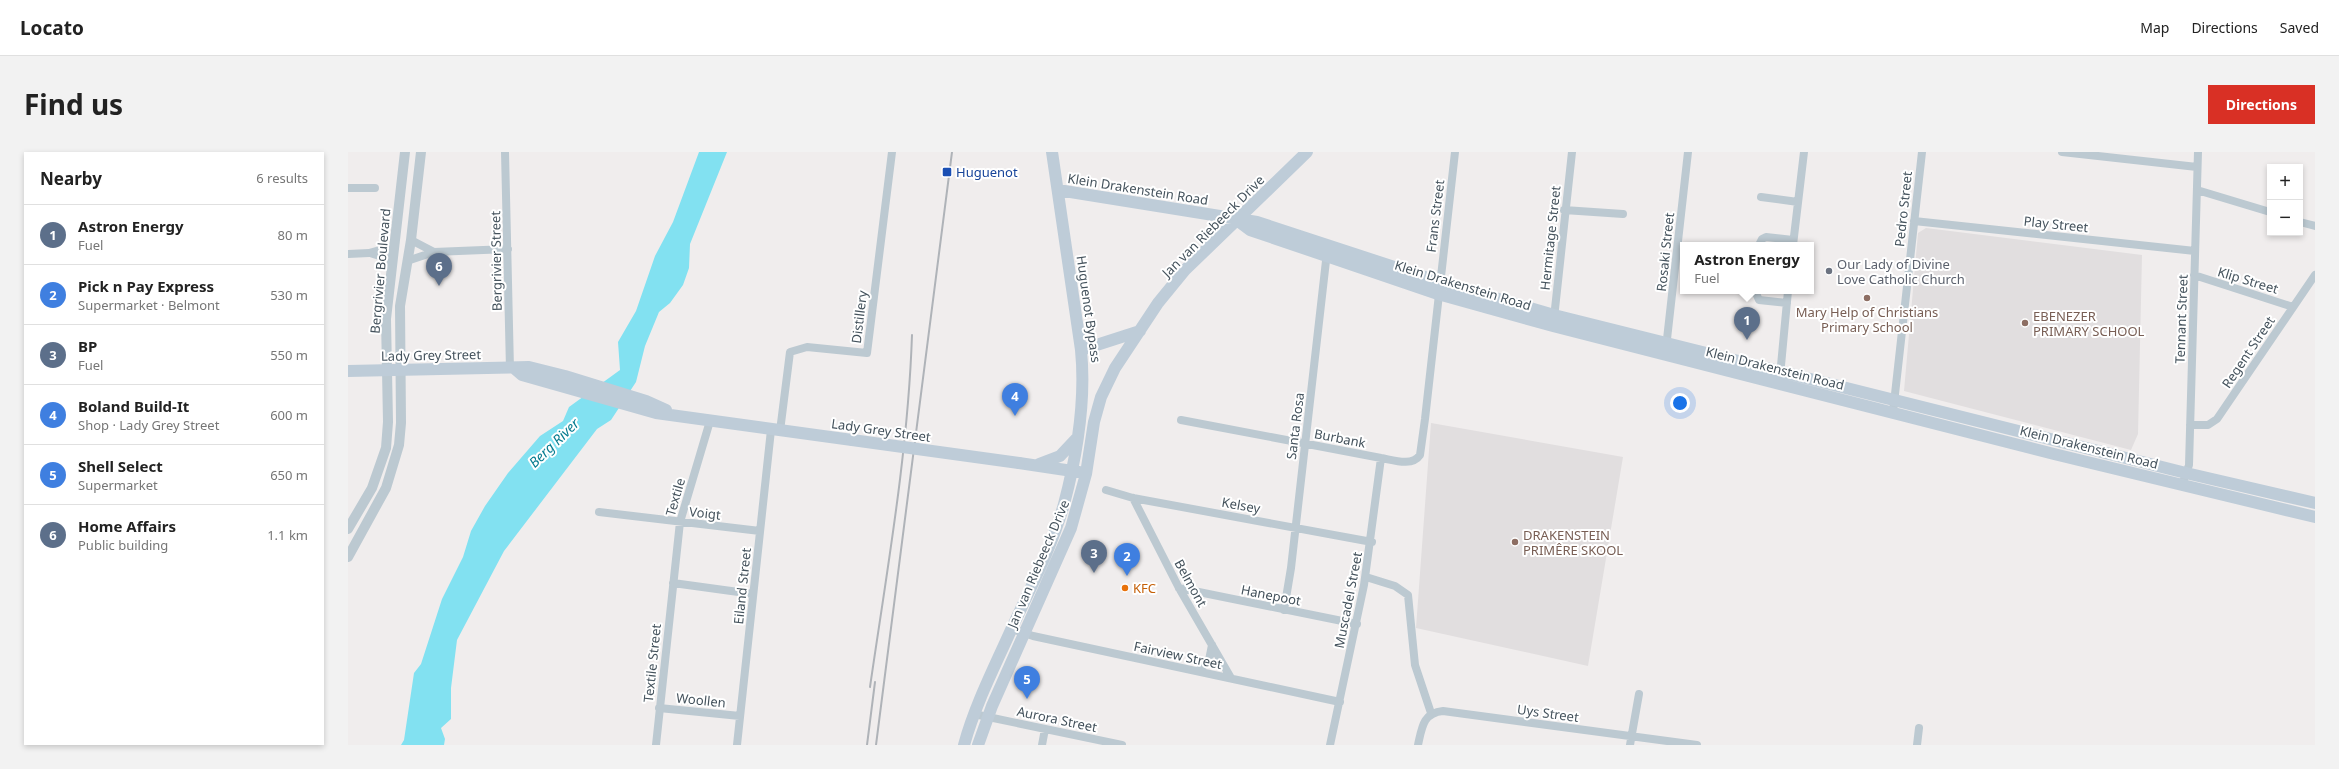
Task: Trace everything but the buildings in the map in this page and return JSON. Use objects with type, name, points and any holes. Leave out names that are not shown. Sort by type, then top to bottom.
[{"type":"main road","name":"Huguenot Bypass","points":[[1052,152],[1081,350],[1083,392],[1071,470]]},
{"type":"main road","name":"Jan van Riebeeck Drive","points":[[978,745],[988,717],[1024,632],[1070,528],[1086,474],[1094,422],[1101,398],[1115,368],[1158,303],[1185,270],[1307,152]]},
{"type":"main road","name":"Klein Drakenstein Road","points":[[1058,190],[1237,220],[1250,230],[1327,250],[1439,288],[1553,320],[2184,479],[2315,517]]},
{"type":"main road","points":[[1081,350],[1140,331]]},
{"type":"main road","name":"Lady Grey Street","points":[[348,370],[529,368],[563,381],[646,401],[673,414],[776,430],[1071,470],[1086,474]]},
{"type":"main road","points":[[1036,465],[1060,456],[1076,439]]},
{"type":"main road","name":"Jan van Riebeeck Drive","points":[[964,745],[974,714],[1047,551],[1064,504],[1071,470]]},
{"type":"main road","name":"Klein Drakenstein Road","points":[[2184,479],[2315,503]]},
{"type":"street","name":"Bergrivier Boulevard","points":[[348,529],[372,488],[384,455],[388,422],[386,319],[405,152]]},
{"type":"street","name":"Bergrivier Boulevard","points":[[348,557],[378,504],[396,459],[401,423],[400,317],[421,152]]},
{"type":"street","name":"Bergrivier Street","points":[[505,152],[513,369]]},
{"type":"street","name":"Distillery","points":[[776,430],[790,352],[807,347],[867,353],[892,152]]},
{"type":"street","name":"Frans Street","points":[[1439,288],[1455,152]]},
{"type":"street","name":"Hermitage Street","points":[[1553,320],[1564,210],[1572,152]]},
{"type":"street","name":"Rosaki Street","points":[[1666,349],[1688,152]]},
{"type":"street","points":[[1760,242],[1762,239],[1766,237],[1793,242],[1804,152]]},
{"type":"street","name":"Pedro Street","points":[[1894,406],[1922,152]]},
{"type":"street","points":[[2062,152],[2197,167]]},
{"type":"street","name":"Tennant Street","points":[[2184,479],[2189,465],[2198,152]]},
{"type":"street","points":[[348,188],[375,188]]},
{"type":"street","points":[[2197,190],[2267,211]]},
{"type":"street","points":[[1761,197],[1798,202]]},
{"type":"street","points":[[1564,210],[1623,214]]},
{"type":"street","name":"Play Street","points":[[1914,221],[2195,251]]},
{"type":"street","points":[[2303,223],[2315,226]]},
{"type":"street","points":[[411,240],[434,252]]},
{"type":"street","points":[[348,254],[369,253],[394,246]]},
{"type":"street","points":[[407,261],[434,252],[508,249]]},
{"type":"street","name":"Santa Rosa","points":[[1284,610],[1327,250]]},
{"type":"street","points":[[369,253],[392,260]]},
{"type":"street","name":"Klip Street","points":[[2194,275],[2293,307]]},
{"type":"street","name":"Regent Street","points":[[2190,425],[2208,425],[2217,419],[2315,275]]},
{"type":"street","name":"Burbank","points":[[1181,420],[1381,458],[1414,462],[1420,455],[1439,288]]},
{"type":"street","points":[[1756,294],[1759,300],[1787,303]]},
{"type":"street","points":[[1780,377],[1788,294]]},
{"type":"street","name":"Textile","points":[[673,583],[680,522],[710,420]]},
{"type":"street","name":"Eiland Street","points":[[737,745],[760,531],[776,430]]},
{"type":"street","name":"Muscadel Street","points":[[1330,745],[1366,577],[1372,542],[1381,458]]},
{"type":"street","name":"Kelsey","points":[[1106,490],[1134,498],[1295,526],[1372,542]]},
{"type":"street","name":"Belmont","points":[[1134,498],[1179,588],[1231,678]]},
{"type":"street","name":"Voigt","points":[[599,512],[760,531]]},
{"type":"street","points":[[1366,577],[1395,586],[1408,595],[1415,665],[1431,714],[1422,726],[1418,745]]},
{"type":"street","points":[[673,583],[753,594]]},
{"type":"street","name":"Textile Street","points":[[656,745],[673,583]]},
{"type":"street","name":"Hanepoot","points":[[1179,588],[1357,624]]},
{"type":"street","name":"Fairview Street","points":[[1012,629],[1340,702]]},
{"type":"street","points":[[1198,671],[1209,660],[1212,645]]},
{"type":"street","points":[[1630,745],[1639,694]]},
{"type":"street","name":"Woollen","points":[[659,708],[740,716]]},
{"type":"street","name":"Uys Street","points":[[1431,714],[1443,711],[1697,745]]},
{"type":"street","name":"Aurora Street","points":[[974,714],[1119,745]]},
{"type":"street","points":[[1917,745],[1919,728]]},
{"type":"street","points":[[1042,745],[1045,730]]},
{"type":"shaded area","name":"EBENEZER PRIMARY SCHOOL","points":[[1926,228],[2142,255],[2138,434],[2131,450],[1904,391],[1918,233]]},
{"type":"shaded area","name":"DRAKENSTEIN PRIMÊRE SKOOL","points":[[1431,423],[1623,457],[1588,666],[1416,628]]},
{"type":"water","name":"Berg River","points":[[699,152],[727,152],[690,244],[689,268],[683,285],[670,303],[659,312],[645,346],[636,382],[611,420],[597,429],[504,551],[457,640],[451,688],[451,719],[441,728],[445,739],[444,745],[401,745],[404,740],[414,673],[421,664],[442,599],[463,557],[471,531],[485,506],[508,473],[540,436],[563,421],[569,407],[620,370],[618,342],[636,311],[655,256],[673,222]]},
{"type":"railway","points":[[876,745],[952,152]]},
{"type":"railway","points":[[870,687],[896,511],[906,423],[912,335]]},
{"type":"railway","points":[[867,745],[875,682]]},
{"type":"place","name":"Huguenot","points":[[947,172]]},
{"type":"place","name":"Our Lady of Divine Love Catholic Church","points":[[1829,271]]},
{"type":"place","name":"Home Affairs","points":[[439,286]]},
{"type":"place","name":"Mary Help of Christians Primary School","points":[[1867,298]]},
{"type":"place","name":"EBENEZER PRIMARY SCHOOL","points":[[2025,323]]},
{"type":"place","name":"Astron Energy","points":[[1747,340]]},
{"type":"place","name":"Boland Build-It","points":[[1015,416]]},
{"type":"place","name":"DRAKENSTEIN PRIMÊRE SKOOL","points":[[1515,542]]},
{"type":"place","name":"BP","points":[[1094,573]]},
{"type":"place","name":"Pick n Pay Express","points":[[1127,576]]},
{"type":"place","name":"KFC","points":[[1125,588]]},
{"type":"place","name":"Shell Select","points":[[1027,699]]}]
